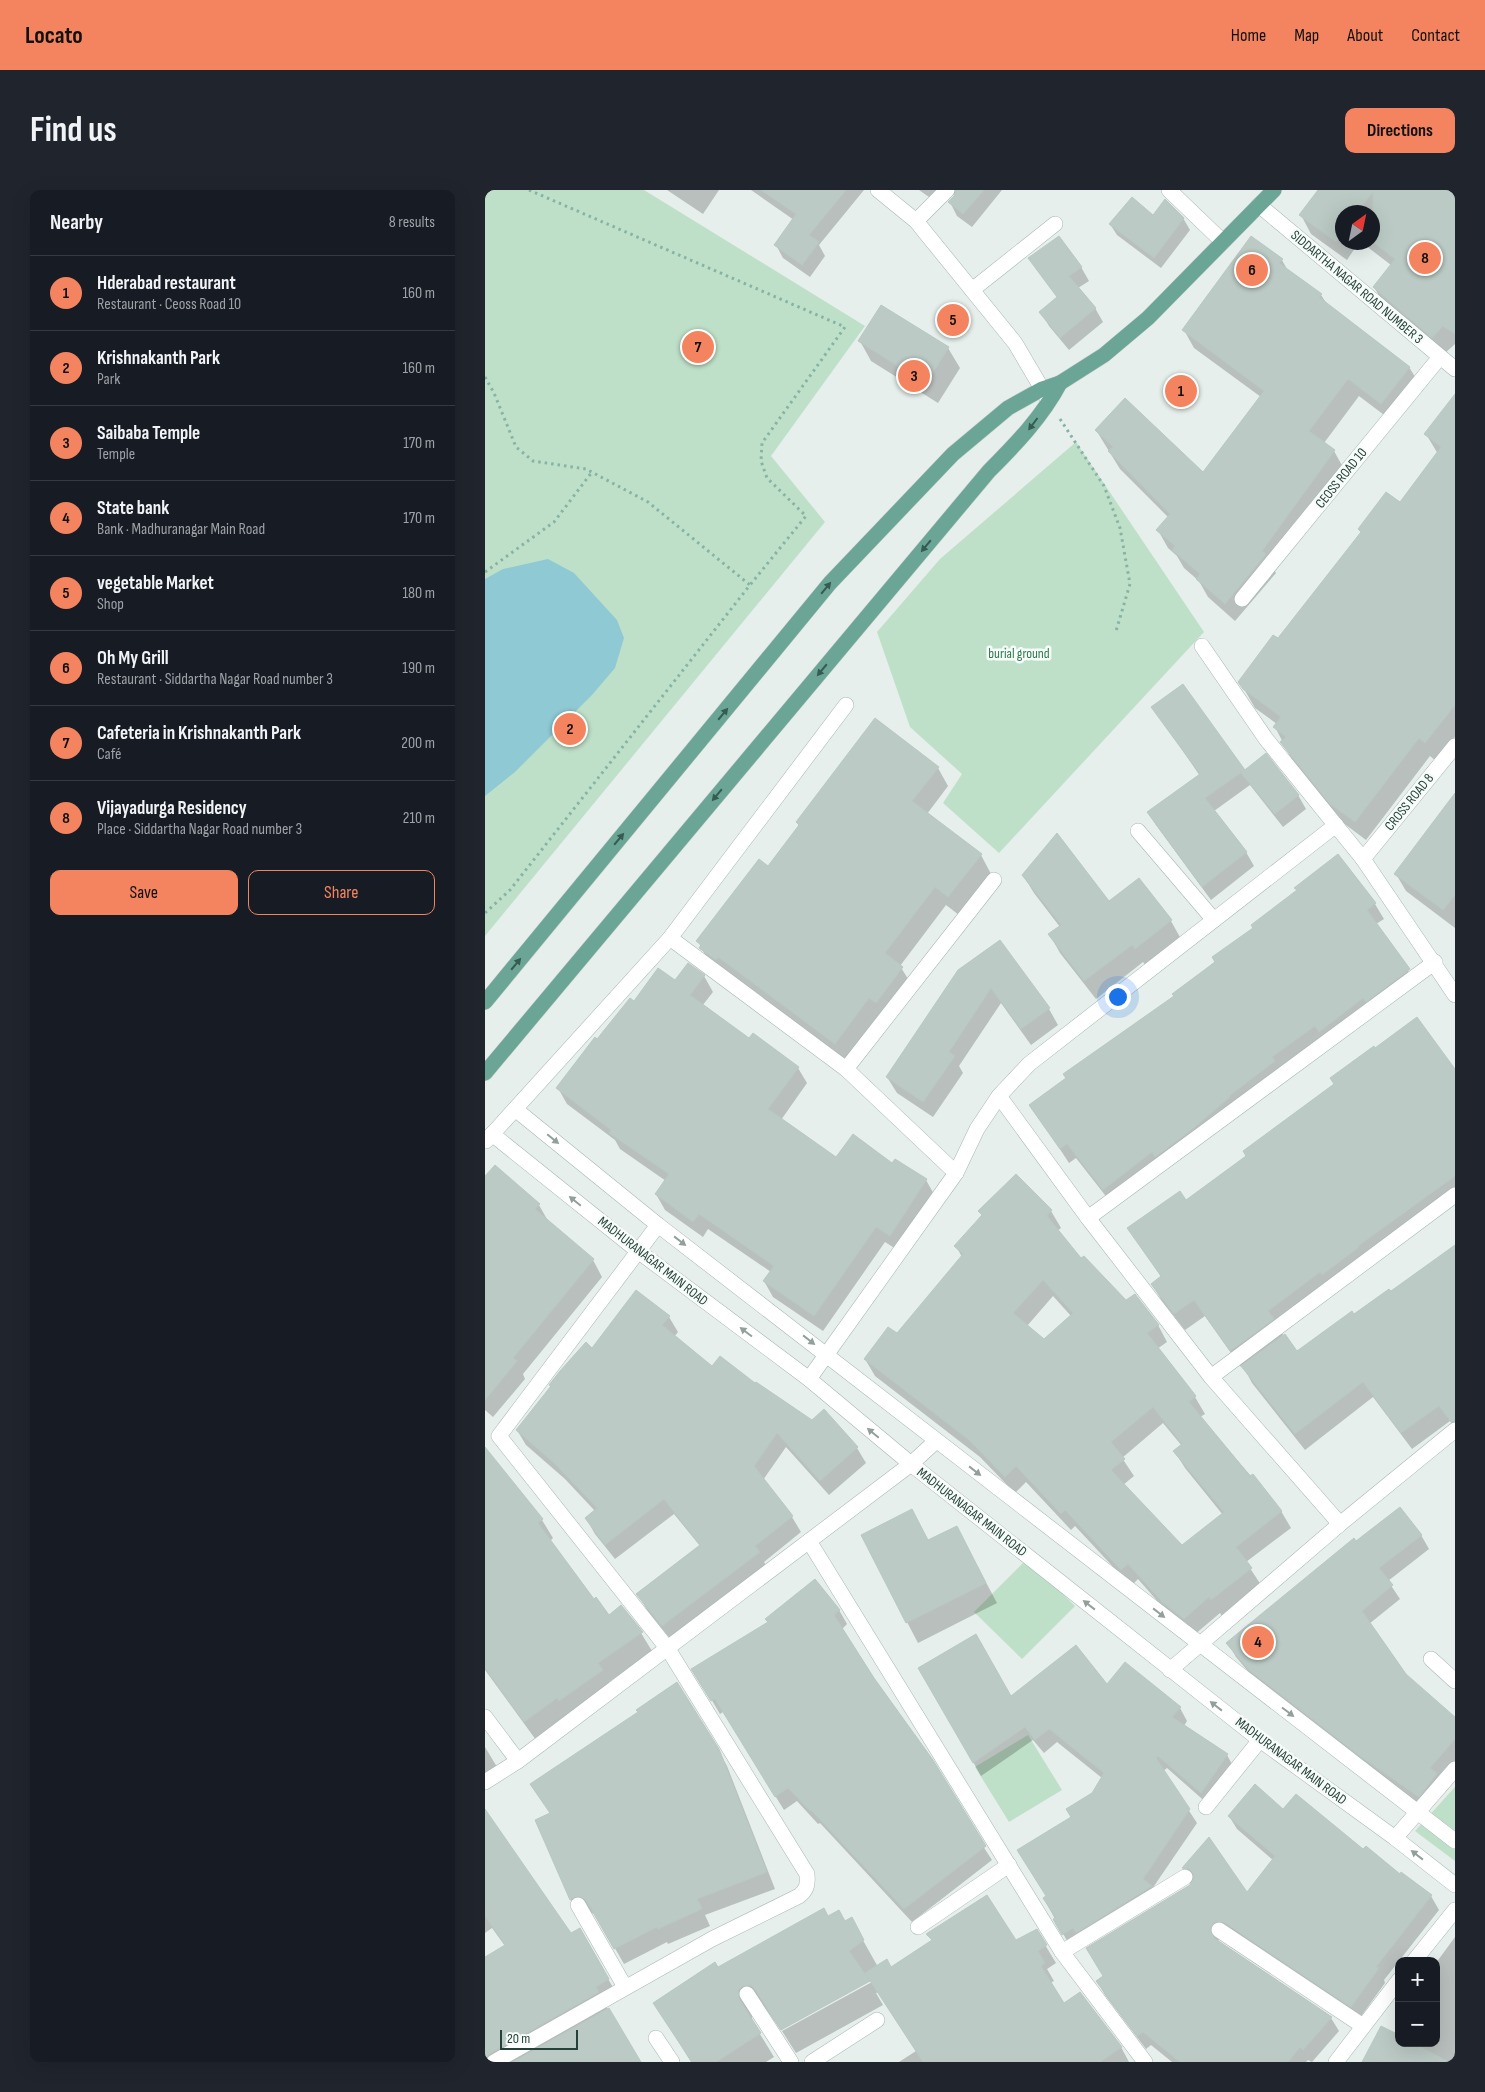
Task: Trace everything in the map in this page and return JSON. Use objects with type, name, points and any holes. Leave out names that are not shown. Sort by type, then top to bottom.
[{"type":"main road","points":[[485,1002],[830,583],[953,454],[1008,408],[1042,389],[1060,383],[1104,354],[1147,318],[1275,190]]},
{"type":"main road","points":[[485,1073],[976,486],[1023,437],[1050,402],[1060,383]]},
{"type":"street","points":[[878,190],[916,220],[1015,343],[1050,402]]},
{"type":"street","points":[[916,220],[947,190]]},
{"type":"street","points":[[1169,190],[1223,242]]},
{"type":"street","name":"SIDDARTHA NAGAR ROAD NUMBER 3","points":[[1259,205],[1455,369]]},
{"type":"street","points":[[972,290],[1055,224]]},
{"type":"street","name":"CEOSS ROAD 10","points":[[1242,599],[1440,357]]},
{"type":"street","points":[[1203,646],[1266,739],[1363,859],[1435,962],[1455,995]]},
{"type":"street","points":[[488,1138],[670,938],[847,705]]},
{"type":"street","name":"CROSS ROAD 8","points":[[1363,859],[1455,746]]},
{"type":"street","points":[[809,1379],[956,1173],[977,1129],[999,1096],[1029,1064],[1336,825]]},
{"type":"street","points":[[1138,832],[1214,920]]},
{"type":"street","points":[[846,1070],[994,880]]},
{"type":"street","points":[[670,938],[846,1070],[956,1173]]},
{"type":"street","points":[[1088,1218],[1435,962]]},
{"type":"street","points":[[999,1096],[1088,1218],[1211,1377],[1340,1524]]},
{"type":"street","points":[[515,1109],[658,1225],[1455,1841]]},
{"type":"street","name":"MADHURANAGAR MAIN ROAD","points":[[488,1138],[809,1379],[911,1464],[1170,1670],[1260,1740],[1395,1838],[1455,1885]]},
{"type":"street","points":[[1211,1377],[1455,1194]]},
{"type":"street","points":[[494,2062],[712,1939],[799,1896],[805,1891],[808,1882],[807,1874],[668,1649],[499,1436],[658,1225]]},
{"type":"street","points":[[1170,1670],[1340,1524],[1455,1430]]},
{"type":"street","points":[[485,1782],[518,1761],[668,1649],[911,1464],[937,1441]]},
{"type":"street","points":[[809,1541],[1062,1952],[1145,2062]]},
{"type":"street","points":[[1431,1659],[1455,1681]]},
{"type":"street","points":[[485,1717],[518,1761]]},
{"type":"street","points":[[1207,1807],[1260,1740]]},
{"type":"street","points":[[1395,1838],[1455,1769]]},
{"type":"street","points":[[918,1927],[1009,1865]]},
{"type":"street","points":[[1062,1952],[1185,1877]]},
{"type":"street","points":[[578,1905],[625,1987]]},
{"type":"street","points":[[1418,1957],[1455,1910]]},
{"type":"street","points":[[1219,1930],[1363,2026]]},
{"type":"street","points":[[1336,2062],[1395,1985]]},
{"type":"street","points":[[747,1994],[791,2062]]},
{"type":"street","points":[[813,2062],[877,2020]]},
{"type":"street","points":[[656,2038],[672,2062]]},
{"type":"path","points":[[485,913],[510,890],[749,585],[806,516],[767,478],[761,461],[761,443],[845,327],[529,190]]},
{"type":"path","points":[[485,377],[494,393],[516,447],[533,461],[586,469],[648,502],[749,585]]},
{"type":"path","points":[[1050,402],[1105,486],[1120,528],[1130,584],[1116,631]]},
{"type":"path","points":[[485,572],[554,522],[592,472]]},
{"type":"green space","points":[[485,190],[644,190],[865,326],[771,456],[825,522],[485,936]]},
{"type":"green space","name":"burial ground","points":[[1076,442],[1204,632],[999,853],[943,803],[962,774],[910,727],[877,632],[940,559]]},
{"type":"green space","points":[[1027,1559],[1075,1606],[1022,1659],[974,1612]]},
{"type":"green space","points":[[1028,1735],[1062,1790],[1009,1822],[975,1767]]},
{"type":"green space","points":[[1455,1787],[1455,1861],[1415,1831]]},
{"type":"water","points":[[548,559],[574,573],[617,620],[624,638],[615,668],[592,695],[515,772],[485,796],[485,579],[503,569]]},
{"type":"building","points":[[761,190],[846,190],[809,235],[819,242],[802,265],[774,245],[796,214]]},
{"type":"building","points":[[956,190],[984,190],[963,214],[948,202],[954,196]]},
{"type":"building","points":[[1318,190],[1455,190],[1455,334],[1443,326],[1432,338],[1373,287],[1395,259],[1380,247],[1380,205],[1373,205],[1373,192],[1363,205],[1335,205],[1335,241],[1299,215]]},
{"type":"building","points":[[1132,197],[1153,215],[1165,199],[1184,218],[1154,258],[1109,224]]},
{"type":"building","points":[[1059,236],[1082,267],[1069,276],[1096,308],[1060,338],[1039,312],[1057,297],[1028,258]]},
{"type":"building","points":[[1251,236],[1283,259],[1279,263],[1322,294],[1319,297],[1410,367],[1381,404],[1348,379],[1309,431],[1335,450],[1262,551],[1266,554],[1225,604],[1196,579],[1200,574],[1172,550],[1175,546],[1156,530],[1170,514],[1108,451],[1113,447],[1095,430],[1125,398],[1203,472],[1264,391],[1182,330]]},
{"type":"building","points":[[881,305],[949,347],[926,384],[858,341]]},
{"type":"building","points":[[1455,394],[1455,705],[1425,743],[1419,738],[1355,822],[1330,804],[1280,742],[1286,737],[1273,727],[1281,717],[1243,689],[1238,682],[1273,635],[1278,638],[1361,532],[1358,529],[1386,492],[1400,502],[1441,447],[1424,434]]},
{"type":"building","points":[[1183,684],[1245,770],[1205,798],[1247,852],[1202,887],[1147,812],[1200,774],[1151,707]]},
{"type":"building","points":[[875,718],[939,767],[912,801],[982,854],[948,897],[935,887],[885,953],[903,967],[876,1003],[869,998],[835,1044],[718,957],[716,960],[699,948],[701,945],[696,941],[759,859],[768,866],[799,825],[796,822]]},
{"type":"building","points":[[1266,753],[1299,795],[1275,814],[1241,773]]},
{"type":"building","points":[[1455,793],[1455,895],[1443,910],[1394,874]]},
{"type":"building","points":[[1057,833],[1109,901],[1139,878],[1172,920],[1135,949],[1132,945],[1084,981],[1048,934],[1061,925],[1022,875]]},
{"type":"building","points":[[1338,854],[1376,903],[1367,910],[1410,969],[1366,1002],[1363,998],[1319,1032],[1315,1026],[1272,1057],[1275,1061],[1229,1096],[1190,1131],[1155,1157],[1152,1152],[1103,1190],[1067,1144],[1060,1149],[1029,1105],[1066,1078],[1063,1074],[1174,996],[1172,994],[1215,962],[1212,957],[1253,928],[1251,925],[1297,890],[1294,888]]},
{"type":"building","points":[[1000,940],[1050,1008],[1021,1029],[991,988],[949,1052],[955,1056],[923,1102],[886,1077],[958,970]]},
{"type":"building","points":[[688,963],[705,975],[690,995],[749,1038],[753,1033],[799,1067],[768,1109],[836,1157],[853,1134],[892,1163],[895,1159],[927,1179],[890,1236],[876,1227],[814,1316],[763,1281],[774,1266],[699,1214],[693,1222],[655,1194],[669,1174],[609,1133],[611,1130],[556,1088],[595,1037],[597,1039],[630,998],[634,1001],[658,968],[675,980]]},
{"type":"building","points":[[1417,1017],[1455,1069],[1455,1176],[1358,1246],[1322,1275],[1320,1272],[1268,1311],[1274,1319],[1230,1351],[1194,1300],[1174,1314],[1151,1284],[1161,1276],[1127,1228],[1180,1191],[1186,1200],[1246,1156],[1243,1151],[1334,1084],[1330,1078]]},
{"type":"building","points":[[495,1165],[540,1204],[535,1209],[594,1259],[513,1358],[517,1361],[485,1400],[485,1176]]},
{"type":"building","points":[[1016,1174],[1052,1210],[1047,1216],[1081,1258],[1084,1256],[1126,1300],[1135,1294],[1159,1325],[1147,1333],[1196,1396],[1189,1402],[1250,1476],[1253,1474],[1282,1511],[1236,1547],[1252,1568],[1211,1600],[1209,1597],[1184,1619],[1163,1603],[1128,1564],[1121,1570],[1065,1510],[1061,1514],[1016,1466],[1005,1477],[969,1440],[864,1359],[888,1327],[897,1333],[963,1254],[954,1246],[982,1215],[978,1211]],"holes":[[[1043,1280],[1073,1313],[1044,1339],[1013,1313]],[[1153,1407],[1182,1444],[1173,1451],[1224,1512],[1182,1545],[1111,1470],[1125,1459],[1111,1442]]]},
{"type":"building","points":[[1455,1245],[1455,1421],[1451,1422],[1439,1406],[1401,1433],[1363,1382],[1295,1434],[1241,1366],[1285,1334],[1297,1351],[1352,1311],[1354,1314],[1389,1289],[1391,1291]]},
{"type":"building","points":[[636,1290],[670,1316],[662,1325],[712,1366],[720,1356],[755,1383],[812,1420],[824,1409],[858,1447],[820,1481],[777,1433],[754,1466],[793,1516],[755,1546],[760,1552],[662,1626],[636,1594],[700,1545],[664,1499],[605,1545],[585,1518],[597,1508],[554,1463],[516,1430],[551,1386],[549,1385],[560,1371],[586,1342],[592,1348]]},
{"type":"building","points":[[485,1447],[543,1519],[538,1523],[594,1599],[596,1597],[609,1615],[621,1605],[643,1632],[598,1663],[603,1670],[559,1701],[557,1698],[524,1722],[485,1668]]},
{"type":"building","points":[[1400,1507],[1422,1535],[1379,1568],[1393,1585],[1362,1611],[1406,1674],[1455,1717],[1455,1739],[1430,1768],[1437,1773],[1419,1797],[1360,1756],[1248,1669],[1226,1643],[1354,1538],[1356,1541]]},
{"type":"building","points":[[912,1509],[928,1540],[957,1526],[986,1583],[906,1623],[861,1535]]},
{"type":"building","points":[[815,1579],[840,1610],[834,1615],[874,1678],[933,1760],[986,1846],[904,1909],[788,1788],[775,1797],[715,1699],[711,1701],[691,1669],[768,1622],[765,1619]]},
{"type":"building","points":[[976,1634],[1011,1696],[1076,1645],[1107,1684],[1125,1662],[1181,1707],[1172,1717],[1228,1754],[1201,1793],[1158,1756],[1156,1758],[1190,1809],[1143,1879],[1152,1886],[1076,1933],[1073,1928],[1062,1935],[1053,1919],[1056,1918],[1043,1898],[1046,1896],[1017,1850],[1071,1817],[1066,1809],[1092,1793],[1104,1773],[1049,1729],[1035,1740],[1025,1727],[973,1763],[918,1668]]},
{"type":"building","points":[[677,1682],[719,1749],[767,1872],[697,1899],[702,1909],[658,1929],[657,1927],[614,1949],[586,1900],[578,1896],[570,1900],[535,1820],[550,1813],[530,1784],[638,1712],[636,1710]]},
{"type":"building","points":[[1255,1784],[1283,1809],[1296,1794],[1363,1849],[1366,1846],[1400,1874],[1401,1872],[1432,1895],[1376,1967],[1379,1968],[1351,2007],[1224,1922],[1214,1922],[1210,1930],[1214,1938],[1332,2017],[1303,2050],[1300,2047],[1288,2062],[1180,2062],[1143,2032],[1137,2036],[1096,1981],[1103,1976],[1086,1948],[1190,1885],[1194,1877],[1193,1873],[1189,1869],[1182,1868],[1209,1837],[1247,1892],[1275,1856],[1228,1816]]},
{"type":"building","points":[[485,1809],[571,1933],[580,1928],[609,1979],[596,1987],[599,1992],[489,2054],[485,2060],[485,1957],[505,1945],[485,1916]]},
{"type":"building","points":[[987,1895],[1016,1940],[1037,1929],[1047,1945],[1038,1951],[1045,1963],[1041,1966],[1064,2003],[1080,1992],[1122,2047],[1100,2062],[923,2062],[865,1973],[887,1959],[891,1967],[932,1940],[926,1934]]},
{"type":"building","points":[[824,1908],[828,1916],[839,1910],[845,1921],[852,1917],[864,1940],[849,1951],[870,1981],[781,2030],[755,1989],[751,1985],[742,1986],[738,1990],[739,1999],[761,2033],[716,2062],[692,2062],[653,2003],[715,1962],[718,1967]]},
{"type":"building","points":[[609,2008],[641,2062],[513,2062]]},
{"type":"building","points":[[1381,2026],[1395,2033],[1395,2047],[1421,2047],[1449,2062],[1362,2062]]},
{"type":"place","name":"Vijayadurga Residency","points":[[1425,258]]},
{"type":"place","name":"Oh My Grill","points":[[1252,270]]},
{"type":"place","name":"vegetable Market","points":[[953,320]]},
{"type":"place","name":"Cafeteria in Krishnakanth Park","points":[[698,347]]},
{"type":"place","name":"Saibaba Temple","points":[[914,376]]},
{"type":"place","name":"Hderabad restaurant","points":[[1181,391]]},
{"type":"place","name":"Krishnakanth Park","points":[[570,729]]},
{"type":"place","name":"State bank","points":[[1258,1642]]}]
